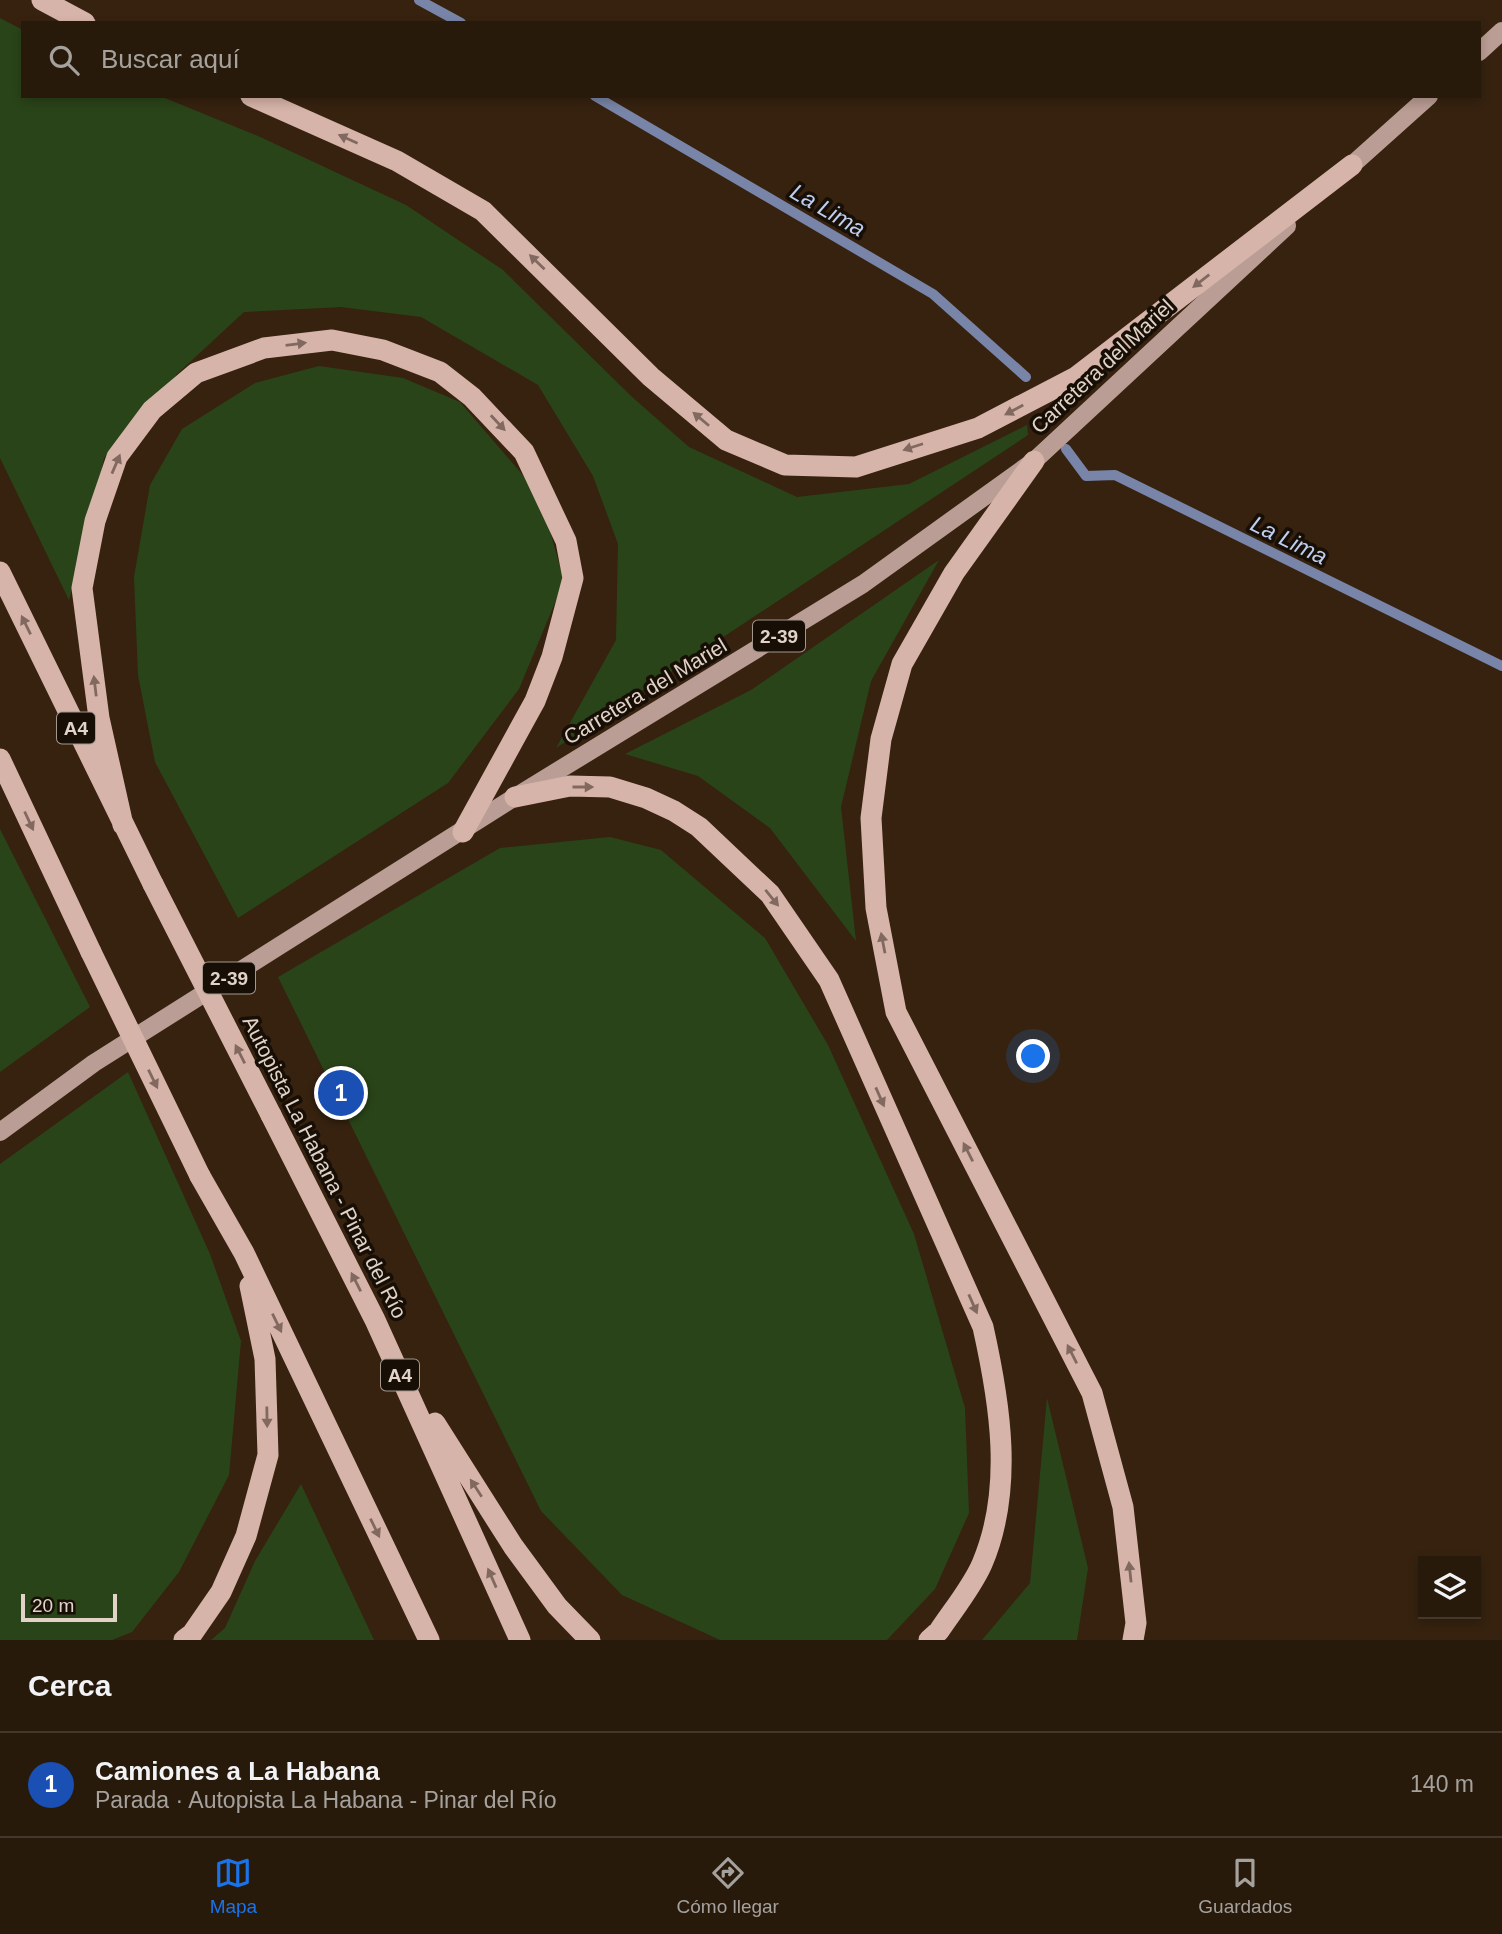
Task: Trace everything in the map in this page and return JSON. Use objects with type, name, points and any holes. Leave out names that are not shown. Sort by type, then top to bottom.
[{"type":"highway","points":[[42,0],[81,21]]},
{"type":"highway","points":[[255,98],[397,161],[483,211],[651,377],[726,440],[785,465],[856,467],[978,428],[1076,377],[1352,165]]},
{"type":"highway","points":[[123,825],[99,718],[82,588],[95,521],[117,457],[152,410],[197,373],[264,348],[331,340],[383,350],[440,372],[472,397],[524,453],[566,541],[573,578],[552,657],[535,701],[463,832]]},
{"type":"highway","points":[[1034,461],[954,573],[902,664],[881,739],[871,818],[876,908],[896,1012],[1092,1393],[1124,1507],[1136,1623],[1133,1640]]},
{"type":"highway","name":"Autopista La Habana - Pinar del Río","points":[[0,572],[123,825],[376,1320],[520,1640]]},
{"type":"highway","points":[[0,760],[90,952],[201,1176],[244,1253],[429,1640]]},
{"type":"highway","points":[[515,797],[570,786],[611,786],[674,811],[733,857],[770,894],[828,980],[983,1327],[995,1380],[1001,1440],[999,1500],[982,1564],[939,1631],[929,1640]]},
{"type":"highway","points":[[184,1640],[192,1634],[221,1592],[241,1547],[268,1455],[265,1359],[244,1253]]},
{"type":"highway","points":[[376,1320],[444,1439],[513,1546],[556,1606],[590,1640]]},
{"type":"main road","points":[[1481,50],[1502,31]]},
{"type":"main road","name":"Carretera del Mariel","points":[[0,1132],[94,1063],[515,797],[863,584],[1034,461],[1427,98]]},
{"type":"green space","points":[[0,18],[21,29],[21,98],[165,98],[258,136],[406,205],[503,270],[631,396],[689,447],[797,497],[909,484],[1027,425],[1028,435],[556,748],[616,640],[618,544],[593,476],[538,385],[421,317],[341,307],[244,312],[177,374],[104,458],[90,525],[69,600],[0,458]]},
{"type":"green space","points":[[319,366],[403,378],[460,402],[540,495],[564,581],[519,689],[448,783],[238,918],[155,762],[138,675],[134,577],[150,485],[182,429],[255,383]]},
{"type":"green space","points":[[939,560],[871,681],[841,807],[856,941],[770,828],[698,776],[625,754],[751,690]]},
{"type":"green space","points":[[0,829],[90,1007],[0,1072]]},
{"type":"green space","points":[[610,837],[661,850],[765,938],[828,1045],[914,1234],[965,1408],[969,1513],[935,1589],[887,1640],[720,1640],[622,1595],[541,1511],[278,977],[500,848]]},
{"type":"green space","points":[[128,1072],[210,1254],[241,1341],[229,1475],[179,1572],[132,1632],[112,1640],[0,1640],[0,1164]]},
{"type":"green space","points":[[1047,1398],[1088,1568],[1077,1640],[982,1640],[1030,1583]]},
{"type":"green space","points":[[301,1484],[374,1640],[211,1640],[225,1628],[255,1561]]},
{"type":"waterway","name":"La Lima","points":[[419,0],[457,21]]},
{"type":"waterway","name":"La Lima","points":[[598,98],[933,294],[1026,377]]},
{"type":"waterway","name":"La Lima","points":[[1066,449],[1086,476],[1115,475],[1502,666]]},
{"type":"place","name":"Camiones a La Habana","points":[[341,1093]]}]
